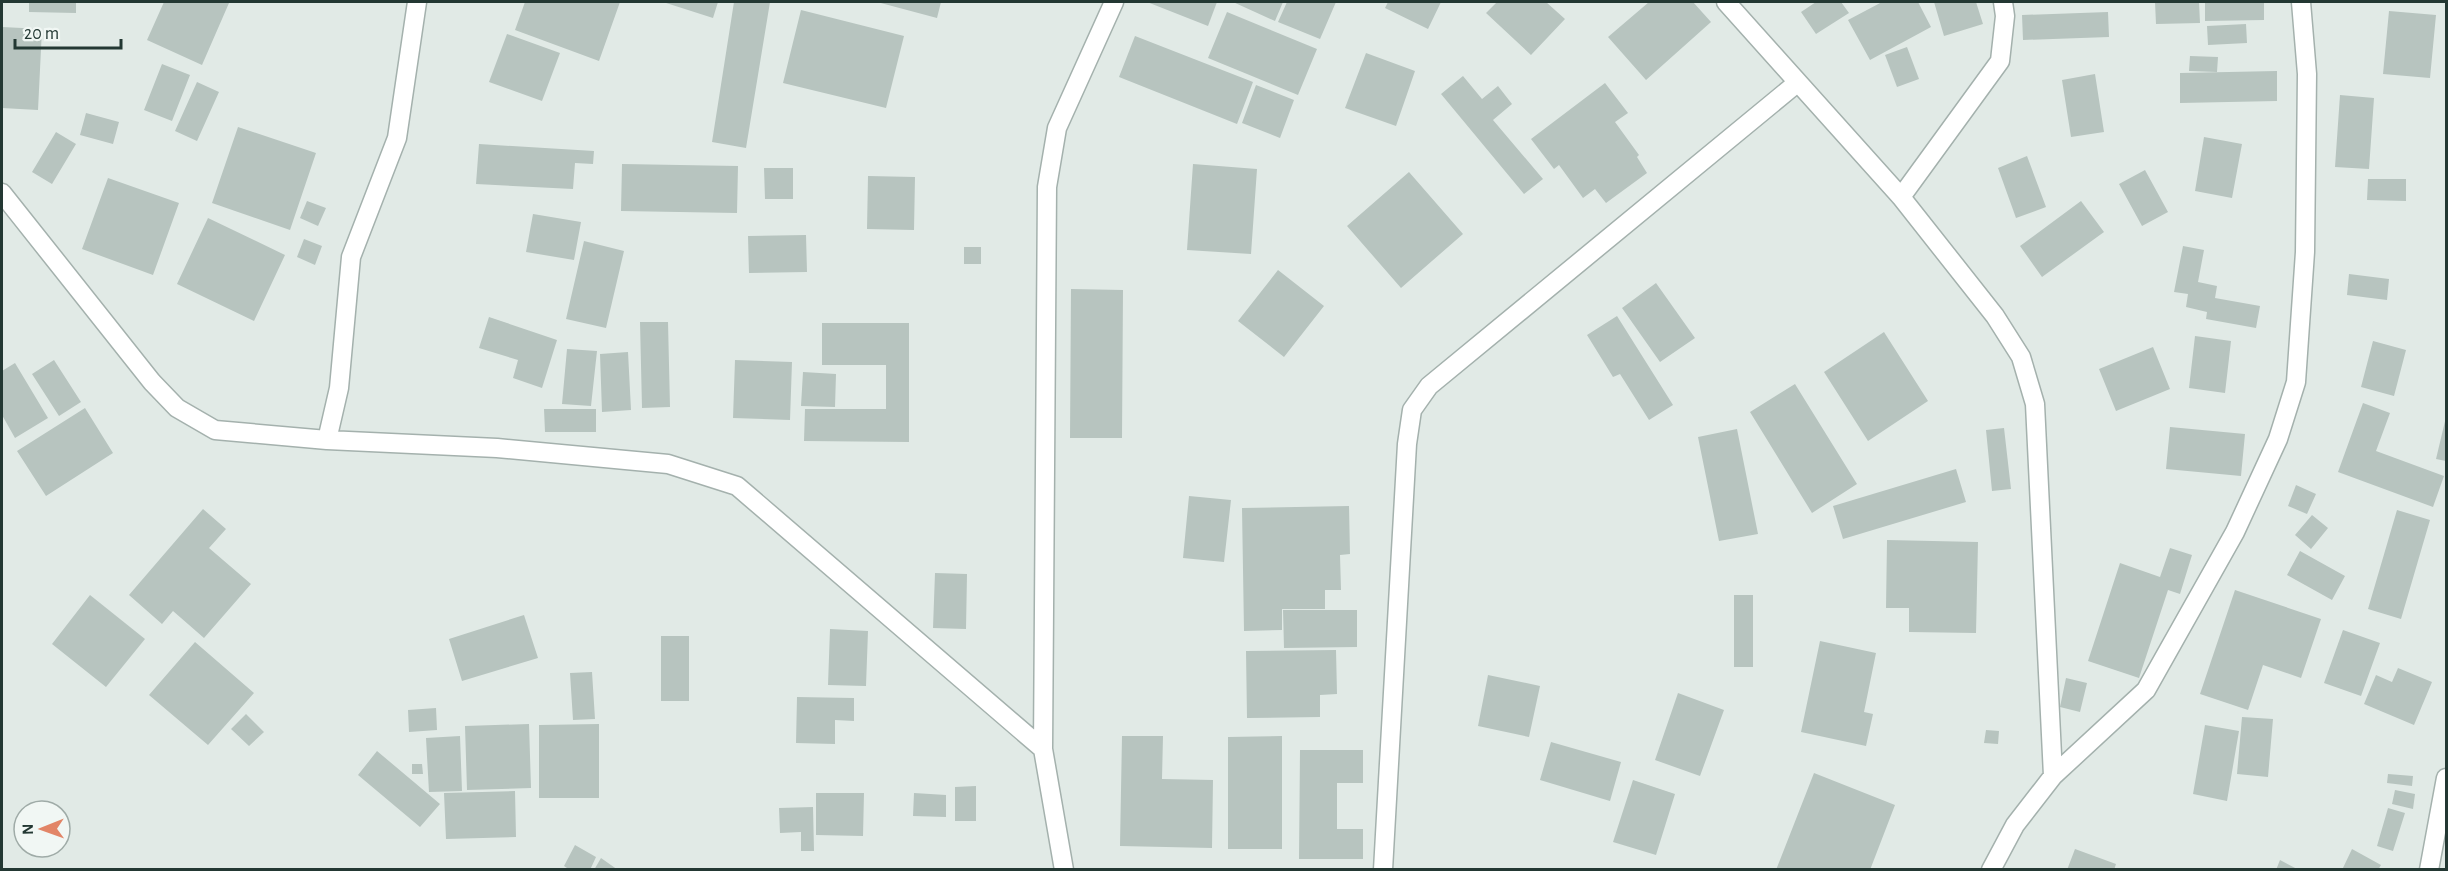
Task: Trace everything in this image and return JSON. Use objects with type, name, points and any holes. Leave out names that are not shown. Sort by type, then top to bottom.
[{"type":"street","points":[[327,440],[339,388],[351,257],[396,138],[417,2]]},
{"type":"street","points":[[1064,870],[1043,749],[1047,187],[1057,128],[1114,2]]},
{"type":"street","points":[[1726,2],[1901,197],[1995,316],[2021,357],[2035,404],[2053,776]]},
{"type":"street","points":[[1901,197],[2000,61],[2005,16],[2003,2]]},
{"type":"street","points":[[1991,870],[2015,825],[2053,776],[2146,690],[2235,532],[2278,439],[2296,382],[2305,252],[2307,74],[2301,2]]},
{"type":"street","points":[[1383,870],[1407,444],[1412,410],[1430,386],[1797,83]]},
{"type":"street","points":[[2,193],[152,382],[177,408],[215,429],[327,440],[497,448],[668,464],[737,486],[1043,749]]},
{"type":"street","points":[[2429,870],[2446,778]]},
{"type":"building","points":[[29,2],[76,2],[76,13],[29,12]]},
{"type":"building","points":[[164,2],[229,3],[202,65],[147,40]]},
{"type":"building","points":[[525,2],[620,2],[599,61],[515,30]]},
{"type":"building","points":[[663,2],[718,2],[713,18]]},
{"type":"building","points":[[734,2],[770,2],[746,148],[712,142]]},
{"type":"building","points":[[877,2],[941,2],[937,18]]},
{"type":"building","points":[[1147,2],[1217,2],[1208,26]]},
{"type":"building","points":[[1233,2],[1283,2],[1275,21]]},
{"type":"building","points":[[1287,2],[1336,2],[1320,39],[1278,22]]},
{"type":"building","points":[[1388,2],[1441,2],[1428,29],[1385,8]]},
{"type":"building","points":[[1497,2],[1546,2],[1565,19],[1531,55],[1486,13]]},
{"type":"building","points":[[1649,2],[1693,2],[1711,22],[1646,80],[1608,37]]},
{"type":"building","points":[[1816,2],[1841,2],[1849,13],[1816,34],[1801,12]]},
{"type":"building","points":[[1882,2],[1918,2],[1931,27],[1870,60],[1848,20]]},
{"type":"building","points":[[1934,2],[1976,2],[1983,24],[1944,36]]},
{"type":"building","points":[[2155,2],[2199,2],[2200,23],[2156,24]]},
{"type":"building","points":[[2205,2],[2264,2],[2264,20],[2205,21]]},
{"type":"building","points":[[801,10],[904,36],[886,108],[783,83]]},
{"type":"building","points":[[2389,11],[2436,15],[2430,78],[2383,74]]},
{"type":"building","points":[[1227,12],[1317,49],[1298,95],[1208,58]]},
{"type":"building","points":[[2108,12],[2109,37],[2023,40],[2022,15]]},
{"type":"building","points":[[2246,24],[2247,43],[2208,45],[2207,26]]},
{"type":"building","points":[[2,27],[42,29],[38,110],[2,108]]},
{"type":"building","points":[[507,34],[560,53],[542,101],[489,82]]},
{"type":"building","points":[[1135,36],[1253,82],[1237,124],[1119,77]]},
{"type":"building","points":[[1907,47],[1919,79],[1897,87],[1885,55]]},
{"type":"building","points":[[1366,53],[1415,71],[1396,126],[1345,108]]},
{"type":"building","points":[[2190,56],[2218,57],[2217,72],[2189,71]]},
{"type":"building","points":[[162,64],[190,75],[172,121],[144,110]]},
{"type":"building","points":[[2277,71],[2277,101],[2180,103],[2180,73]]},
{"type":"building","points":[[2095,74],[2104,132],[2071,137],[2062,80]]},
{"type":"building","points":[[1463,76],[1482,99],[1498,86],[1512,104],[1493,120],[1543,179],[1524,194],[1441,94]]},
{"type":"building","points":[[197,82],[219,92],[197,141],[175,131]]},
{"type":"building","points":[[1605,83],[1628,113],[1615,122],[1639,155],[1637,157],[1647,173],[1606,203],[1595,189],[1583,198],[1559,165],[1554,169],[1531,139]]},
{"type":"building","points":[[1256,85],[1294,100],[1280,138],[1242,123]]},
{"type":"building","points":[[2340,95],[2374,98],[2369,169],[2335,167]]},
{"type":"building","points":[[86,113],[119,122],[113,144],[80,135]]},
{"type":"building","points":[[238,127],[316,153],[290,230],[212,203]]},
{"type":"building","points":[[56,132],[76,144],[52,184],[32,172]]},
{"type":"building","points":[[2204,137],[2242,144],[2232,198],[2195,191]]},
{"type":"building","points":[[479,144],[594,151],[593,164],[575,163],[573,189],[476,184]]},
{"type":"building","points":[[2027,156],[2046,207],[2016,218],[1998,168]]},
{"type":"building","points":[[622,164],[738,166],[737,213],[621,211]]},
{"type":"building","points":[[1193,164],[1257,169],[1251,254],[1187,250]]},
{"type":"building","points":[[764,168],[793,168],[793,199],[765,199]]},
{"type":"building","points":[[2145,170],[2168,212],[2142,226],[2119,184]]},
{"type":"building","points":[[1409,172],[1463,234],[1401,288],[1347,226]]},
{"type":"building","points":[[868,176],[915,177],[914,230],[867,229]]},
{"type":"building","points":[[108,178],[179,203],[153,275],[82,249]]},
{"type":"building","points":[[2368,179],[2406,179],[2406,201],[2367,200]]},
{"type":"building","points":[[307,201],[326,208],[318,226],[300,218]]},
{"type":"building","points":[[2081,201],[2104,232],[2042,277],[2020,246]]},
{"type":"building","points":[[533,214],[581,222],[574,260],[526,252]]},
{"type":"building","points":[[208,218],[285,255],[254,321],[177,284]]},
{"type":"building","points":[[806,235],[807,272],[749,273],[748,236]]},
{"type":"building","points":[[304,239],[322,246],[315,265],[297,257]]},
{"type":"building","points":[[584,241],[624,251],[606,328],[566,319]]},
{"type":"building","points":[[2183,246],[2204,250],[2198,282],[2217,286],[2215,298],[2260,306],[2256,328],[2206,319],[2207,312],[2186,307],[2188,294],[2174,292]]},
{"type":"building","points":[[964,247],[981,247],[981,264],[964,264]]},
{"type":"building","points":[[1278,270],[1324,306],[1284,357],[1238,321]]},
{"type":"building","points":[[2349,274],[2389,279],[2387,300],[2347,295]]},
{"type":"building","points":[[1656,283],[1695,338],[1660,362],[1622,308]]},
{"type":"building","points":[[1071,289],[1123,290],[1122,438],[1070,438]]},
{"type":"building","points":[[1617,316],[1673,405],[1649,420],[1620,374],[1613,377],[1587,335]]},
{"type":"building","points":[[489,317],[557,340],[542,388],[513,378],[518,360],[479,348]]},
{"type":"building","points":[[640,322],[668,322],[670,407],[642,408]]},
{"type":"building","points":[[822,323],[909,323],[909,442],[804,441],[805,409],[886,409],[886,365],[822,365]]},
{"type":"building","points":[[1884,332],[1928,401],[1868,441],[1824,372]]},
{"type":"building","points":[[2195,336],[2231,341],[2225,393],[2189,388]]},
{"type":"building","points":[[2373,341],[2406,350],[2394,396],[2361,387]]},
{"type":"building","points":[[2153,347],[2170,389],[2116,411],[2099,369]]},
{"type":"building","points":[[567,349],[597,351],[591,406],[562,404]]},
{"type":"building","points":[[628,352],[631,410],[602,412],[600,354]]},
{"type":"building","points":[[54,360],[81,402],[59,416],[32,374]]},
{"type":"building","points":[[735,360],[792,362],[790,420],[733,418]]},
{"type":"building","points":[[15,363],[48,418],[15,438],[2,415],[2,371]]},
{"type":"building","points":[[803,372],[836,374],[835,407],[801,406]]},
{"type":"building","points":[[1795,384],[1857,484],[1812,513],[1750,412]]},
{"type":"building","points":[[2363,403],[2390,413],[2376,451],[2444,476],[2433,507],[2338,472]]},
{"type":"building","points":[[85,408],[113,453],[46,496],[17,451]]},
{"type":"building","points":[[544,409],[596,409],[596,432],[545,432]]},
{"type":"building","points":[[2446,417],[2446,461],[2436,459]]},
{"type":"building","points":[[2170,427],[2245,434],[2241,476],[2166,469]]},
{"type":"building","points":[[2004,428],[2011,489],[1992,491],[1986,430]]},
{"type":"building","points":[[1737,429],[1758,534],[1719,541],[1698,437]]},
{"type":"building","points":[[1956,469],[1966,502],[1843,539],[1833,506]]},
{"type":"building","points":[[2296,485],[2316,494],[2307,514],[2288,506]]},
{"type":"building","points":[[1189,496],[1231,500],[1224,562],[1183,558]]},
{"type":"building","points":[[1349,506],[1350,554],[1340,555],[1341,590],[1325,590],[1325,609],[1282,609],[1282,630],[1244,631],[1242,508]]},
{"type":"building","points":[[203,509],[226,529],[209,548],[251,584],[204,638],[173,611],[162,624],[129,595]]},
{"type":"building","points":[[2397,510],[2430,520],[2401,619],[2368,609]]},
{"type":"building","points":[[2312,515],[2328,528],[2311,549],[2295,535]]},
{"type":"building","points":[[1887,540],[1978,542],[1976,633],[1909,632],[1909,608],[1886,608]]},
{"type":"building","points":[[2170,548],[2192,555],[2180,594],[2168,590],[2139,678],[2088,661],[2120,563],[2160,577]]},
{"type":"building","points":[[2300,551],[2345,576],[2332,600],[2287,575]]},
{"type":"building","points":[[935,573],[967,574],[966,629],[933,628]]},
{"type":"building","points":[[2235,590],[2321,619],[2301,678],[2263,665],[2248,710],[2200,694]]},
{"type":"building","points":[[90,595],[145,639],[106,687],[52,644]]},
{"type":"building","points":[[1734,595],[1753,595],[1753,667],[1734,667]]},
{"type":"building","points":[[1283,610],[1357,610],[1357,647],[1284,648]]},
{"type":"building","points":[[524,615],[538,658],[462,681],[449,639]]},
{"type":"building","points":[[830,629],[868,631],[866,686],[828,685]]},
{"type":"building","points":[[2343,630],[2380,643],[2361,696],[2324,683]]},
{"type":"building","points":[[661,636],[689,636],[689,701],[661,701]]},
{"type":"building","points":[[1820,641],[1876,653],[1864,712],[1873,714],[1866,746],[1801,732]]},
{"type":"building","points":[[195,642],[254,693],[208,745],[149,695]]},
{"type":"building","points":[[1336,650],[1337,694],[1320,695],[1320,717],[1247,718],[1246,651]]},
{"type":"building","points":[[2398,668],[2432,682],[2414,725],[2364,704],[2376,675],[2392,682]]},
{"type":"building","points":[[592,672],[595,719],[573,720],[570,673]]},
{"type":"building","points":[[1488,675],[1540,686],[1529,737],[1478,726]]},
{"type":"building","points":[[2066,678],[2087,683],[2080,712],[2060,707]]},
{"type":"building","points":[[1678,693],[1724,710],[1700,776],[1655,760]]},
{"type":"building","points":[[797,697],[854,698],[854,721],[835,720],[835,744],[796,743]]},
{"type":"building","points":[[436,708],[437,730],[409,732],[408,710]]},
{"type":"building","points":[[246,714],[264,732],[249,746],[231,729]]},
{"type":"building","points":[[2242,717],[2273,719],[2268,777],[2237,774]]},
{"type":"building","points":[[529,724],[531,788],[467,790],[465,726]]},
{"type":"building","points":[[599,724],[599,798],[539,798],[539,725]]},
{"type":"building","points":[[2205,725],[2239,731],[2227,801],[2193,794]]},
{"type":"building","points":[[1986,730],[1999,731],[1998,744],[1984,743]]},
{"type":"building","points":[[460,736],[462,791],[429,792],[426,738]]},
{"type":"building","points":[[1122,736],[1163,736],[1162,779],[1213,780],[1212,848],[1120,846]]},
{"type":"building","points":[[1282,736],[1282,849],[1228,849],[1228,737]]},
{"type":"building","points":[[1551,742],[1621,762],[1610,801],[1540,780]]},
{"type":"building","points":[[1300,750],[1363,750],[1363,783],[1337,783],[1337,829],[1363,829],[1363,859],[1299,859]]},
{"type":"building","points":[[377,751],[440,804],[420,827],[358,775]]},
{"type":"building","points":[[412,764],[422,764],[423,774],[412,774]]},
{"type":"building","points":[[1814,773],[1895,805],[1870,870],[1776,870]]},
{"type":"building","points":[[2388,774],[2413,776],[2412,786],[2387,783]]},
{"type":"building","points":[[1633,780],[1675,794],[1656,855],[1613,842]]},
{"type":"building","points":[[976,786],[976,821],[955,821],[955,787]]},
{"type":"building","points":[[2395,790],[2415,794],[2413,809],[2392,804]]},
{"type":"building","points":[[515,791],[516,837],[446,839],[444,793]]},
{"type":"building","points":[[816,793],[864,793],[863,836],[816,835]]},
{"type":"building","points":[[914,793],[946,795],[946,817],[913,816]]},
{"type":"building","points":[[813,807],[814,851],[801,851],[801,832],[780,833],[779,808]]},
{"type":"building","points":[[2388,808],[2405,813],[2393,851],[2377,846]]},
{"type":"building","points":[[575,845],[596,857],[590,870],[570,870],[564,866]]},
{"type":"building","points":[[2075,849],[2116,864],[2114,870],[2067,870]]},
{"type":"building","points":[[2352,849],[2381,865],[2378,870],[2342,870]]},
{"type":"building","points":[[601,858],[618,870],[594,870]]},
{"type":"building","points":[[2280,860],[2299,870],[2276,870]]}]
